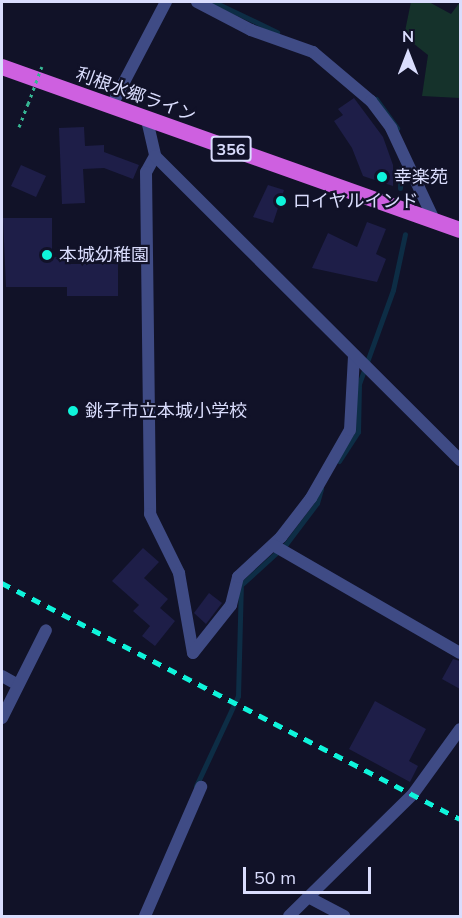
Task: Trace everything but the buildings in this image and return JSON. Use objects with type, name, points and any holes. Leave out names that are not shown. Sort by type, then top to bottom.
[{"type":"highway","name":"利根水郷ライン","points":[[2,67],[460,230]]},
{"type":"street","points":[[111,107],[166,2]]},
{"type":"street","points":[[197,2],[251,30],[313,52],[371,101],[391,128],[434,220]]},
{"type":"street","points":[[147,120],[155,156],[460,460]]},
{"type":"street","points":[[155,156],[146,172],[150,514],[179,573],[193,652],[231,605],[238,577],[273,545],[311,498],[350,430],[357,359]]},
{"type":"street","points":[[273,545],[460,653]]},
{"type":"street","points":[[2,718],[46,630]]},
{"type":"street","points":[[2,676],[18,685]]},
{"type":"street","points":[[288,916],[413,794],[460,729]]},
{"type":"street","points":[[145,916],[201,787]]},
{"type":"street","points":[[308,897],[344,916]]},
{"type":"path","points":[[19,127],[42,66]]},
{"type":"green space","points":[[411,2],[429,2],[451,14],[460,2],[460,98],[422,96],[428,55],[404,36]]},
{"type":"waterway","points":[[214,2],[277,32]]},
{"type":"waterway","points":[[376,99],[397,128]]},
{"type":"waterway","points":[[400,188],[401,168]]},
{"type":"waterway","points":[[339,461],[358,432],[359,384],[393,290],[405,234]]},
{"type":"waterway","points":[[196,786],[238,696],[241,585],[286,544],[317,503],[321,489]]},
{"type":"railway","points":[[2,583],[460,819]]},
{"type":"place","name":"幸楽苑","points":[[382,177]]},
{"type":"place","name":"ロイヤルインド","points":[[281,201]]},
{"type":"place","name":"本城幼稚園","points":[[47,255]]},
{"type":"place","name":"銚子市立本城小学校","points":[[73,411]]}]
